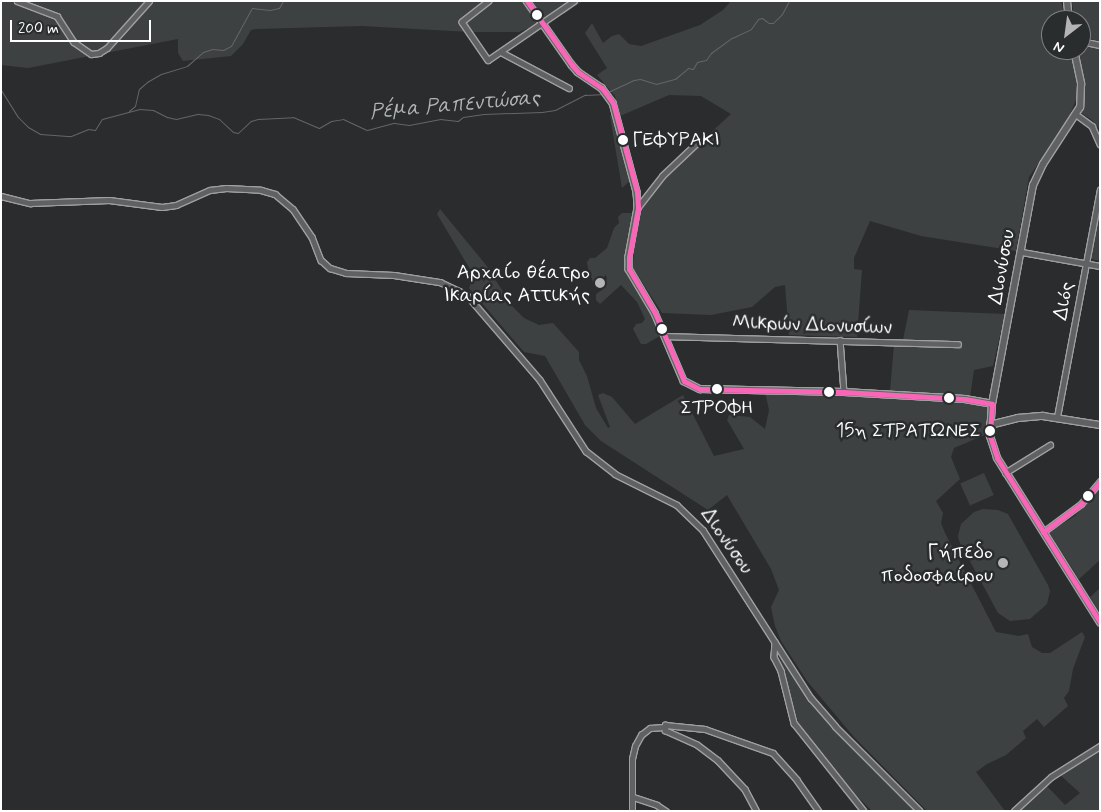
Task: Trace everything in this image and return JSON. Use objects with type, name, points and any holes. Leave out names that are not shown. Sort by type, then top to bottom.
[{"type":"main road","name":"Διονύσου","points":[[1076,60],[1082,91],[1077,115],[1036,178],[992,404],[990,425],[991,444],[1006,473],[1100,622]]},
{"type":"street","points":[[17,1],[57,16],[74,42],[91,54],[99,53],[107,48],[148,1]]},
{"type":"street","points":[[489,1],[462,22],[488,60],[574,1]]},
{"type":"street","points":[[527,1],[576,70],[602,88],[611,99],[636,187],[638,208],[629,257],[629,269],[651,306],[681,377],[697,388],[844,392],[965,399],[992,404]]},
{"type":"street","points":[[501,52],[569,88]]},
{"type":"street","points":[[1077,115],[1092,126],[1100,144]]},
{"type":"street","points":[[638,208],[662,176],[699,141]]},
{"type":"street","name":"Διονύσου","points":[[1,196],[30,203],[109,200],[162,207],[176,205],[210,190],[226,188],[261,190],[275,194],[293,209],[312,237],[321,260],[330,268],[346,272],[394,275],[440,282],[466,294],[540,380],[586,451],[615,474],[677,506],[703,530],[811,698],[824,714],[920,811]]},
{"type":"street","name":"Διός","points":[[1057,417],[1100,190]]},
{"type":"street","points":[[1022,252],[1100,266]]},
{"type":"street","name":"Μικρών Διονυσίων","points":[[665,336],[958,344]]},
{"type":"street","points":[[840,340],[844,392]]},
{"type":"street","points":[[990,425],[1030,416],[1057,417],[1100,425]]},
{"type":"street","points":[[1006,473],[1050,445]]},
{"type":"street","points":[[1043,532],[1081,504],[1099,484]]},
{"type":"street","points":[[775,642],[774,657],[781,671],[794,723],[864,811]]},
{"type":"street","points":[[632,811],[632,760],[635,746],[641,735],[650,728],[664,727],[671,724],[705,729],[773,753],[797,780],[819,811]]},
{"type":"street","points":[[664,727],[667,732],[697,745],[718,761],[745,790],[756,811]]},
{"type":"street","points":[[1014,811],[1051,777],[1100,746]]},
{"type":"street","points":[[633,797],[657,805],[666,811]]},
{"type":"shaded area","points":[[1,1],[583,1],[565,13],[519,32],[470,32],[362,26],[256,29],[251,30],[243,44],[231,56],[183,61],[178,53],[178,39],[28,68],[1,65]]},
{"type":"shaded area","points":[[731,1],[1061,1],[1063,10],[1041,10],[1041,60],[1073,60],[1077,77],[1077,97],[1068,120],[1029,177],[1016,251],[921,236],[870,221],[854,258],[854,269],[862,270],[857,337],[789,335],[785,285],[775,287],[752,307],[711,315],[662,313],[633,268],[634,248],[642,207],[667,173],[731,114],[701,96],[669,95],[620,116],[615,96],[597,75],[607,68],[585,33],[592,23],[603,43],[612,36],[619,34],[629,44],[641,46],[700,25],[723,10]]},
{"type":"shaded area","points":[[1072,1],[1100,1],[1100,42],[1091,39],[1091,10],[1073,10]]},
{"type":"shaded area","points":[[1091,47],[1100,49],[1100,130],[1092,120],[1080,112],[1085,95],[1078,60],[1091,60]]},
{"type":"shaded area","points":[[614,113],[631,180],[622,188],[610,116]]},
{"type":"shaded area","points":[[440,209],[486,265],[512,306],[524,318],[539,325],[553,323],[579,352],[579,360],[587,376],[596,408],[608,428],[610,427],[598,395],[603,393],[612,397],[635,424],[683,395],[714,456],[744,449],[727,420],[729,415],[750,417],[765,429],[769,410],[765,392],[966,402],[989,408],[987,434],[954,448],[951,457],[960,479],[936,501],[943,513],[941,523],[945,533],[996,632],[1019,636],[1028,634],[1032,647],[1042,653],[1050,653],[1082,632],[1085,637],[1073,669],[1069,691],[1064,698],[1068,706],[1044,727],[1037,719],[1023,731],[1026,738],[1006,755],[987,764],[976,772],[1005,811],[927,811],[854,737],[807,681],[781,641],[775,626],[771,607],[779,590],[771,569],[727,495],[708,510],[601,441],[585,425],[545,356],[524,352],[469,288],[474,276],[437,214]]},
{"type":"shaded area","points":[[1100,212],[1100,261],[1091,259]]},
{"type":"shaded area","points":[[622,213],[632,213],[626,247],[626,268],[655,320],[660,336],[646,344],[641,344],[633,329],[636,324],[642,323],[645,319],[637,302],[621,285],[600,304],[596,300],[596,294],[602,290],[607,279],[606,275],[596,283],[593,282],[588,268],[587,262],[590,258],[595,258],[607,248],[614,228],[619,223],[618,217]]},
{"type":"shaded area","points":[[909,310],[1005,314],[993,366],[974,370],[970,397],[890,391],[894,345],[902,345]]},
{"type":"shaded area","points":[[984,473],[994,495],[970,506],[960,484]]},
{"type":"shaded area","points":[[1100,488],[1100,560],[1079,579],[1049,532],[1075,516]]},
{"type":"shaded area","name":"Γήπεδο ποδοσφαίρου","points":[[983,509],[998,510],[1008,514],[1048,585],[1050,591],[1047,604],[1030,619],[1010,621],[998,613],[959,541],[958,536],[961,524],[974,512]]},
{"type":"shaded area","points":[[1100,588],[1100,613],[1090,597]]},
{"type":"shaded area","points":[[778,652],[809,701],[831,727],[916,811],[872,811],[856,795],[798,722]]},
{"type":"shaded area","points":[[1100,749],[1100,811],[1017,811],[1046,785],[1065,805],[1080,793],[1059,774]]},
{"type":"waterway","name":"Ρέμα Ραπεντώσας","points":[[129,111],[135,106],[139,89],[147,82],[161,74],[187,66],[203,52],[212,49],[223,50],[231,46],[252,8],[270,10],[279,8],[283,1]]},
{"type":"waterway","name":"Ρέμα Ραπεντώσας","points":[[608,92],[634,80],[640,79],[656,84],[675,79],[688,68],[693,69],[697,62],[706,60],[711,53],[732,38],[751,29],[758,19],[762,18],[769,23],[773,23],[782,14],[789,1]]},
{"type":"waterway","name":"Ρέμα Ραπεντώσας","points":[[1,90],[18,117],[28,127],[40,134],[71,136],[88,129],[95,130],[102,119],[139,109],[153,110],[176,119],[198,114],[208,115],[219,119],[233,132],[238,133],[251,121],[293,117],[319,128],[331,121],[343,119],[367,130],[394,123],[409,125],[440,119],[458,121],[463,117],[484,114],[542,112],[555,110],[585,95],[605,94]]},
{"type":"transit line","points":[[527,1],[572,65],[578,72],[602,88],[613,103],[637,192],[638,208],[629,257],[629,269],[655,313],[684,381],[700,389],[844,392],[965,399],[992,404]]},
{"type":"transit line","points":[[992,404],[990,436],[997,458],[1100,622]]},
{"type":"transit line","points":[[1043,532],[1081,504],[1100,481]]},
{"type":"place","name":"ΓΕΦΥΡΑΚΙ","points":[[623,140]]},
{"type":"place","name":"Αρχαίο θέατρο Ικαρίας Αττικής","points":[[600,283]]},
{"type":"place","name":"ΣΤΡΟΦΗ","points":[[717,389]]},
{"type":"place","name":"15η ΣΤΡΑΤΩΝΕΣ","points":[[990,431]]},
{"type":"place","name":"Γήπεδο ποδοσφαίρου","points":[[1003,563]]}]
